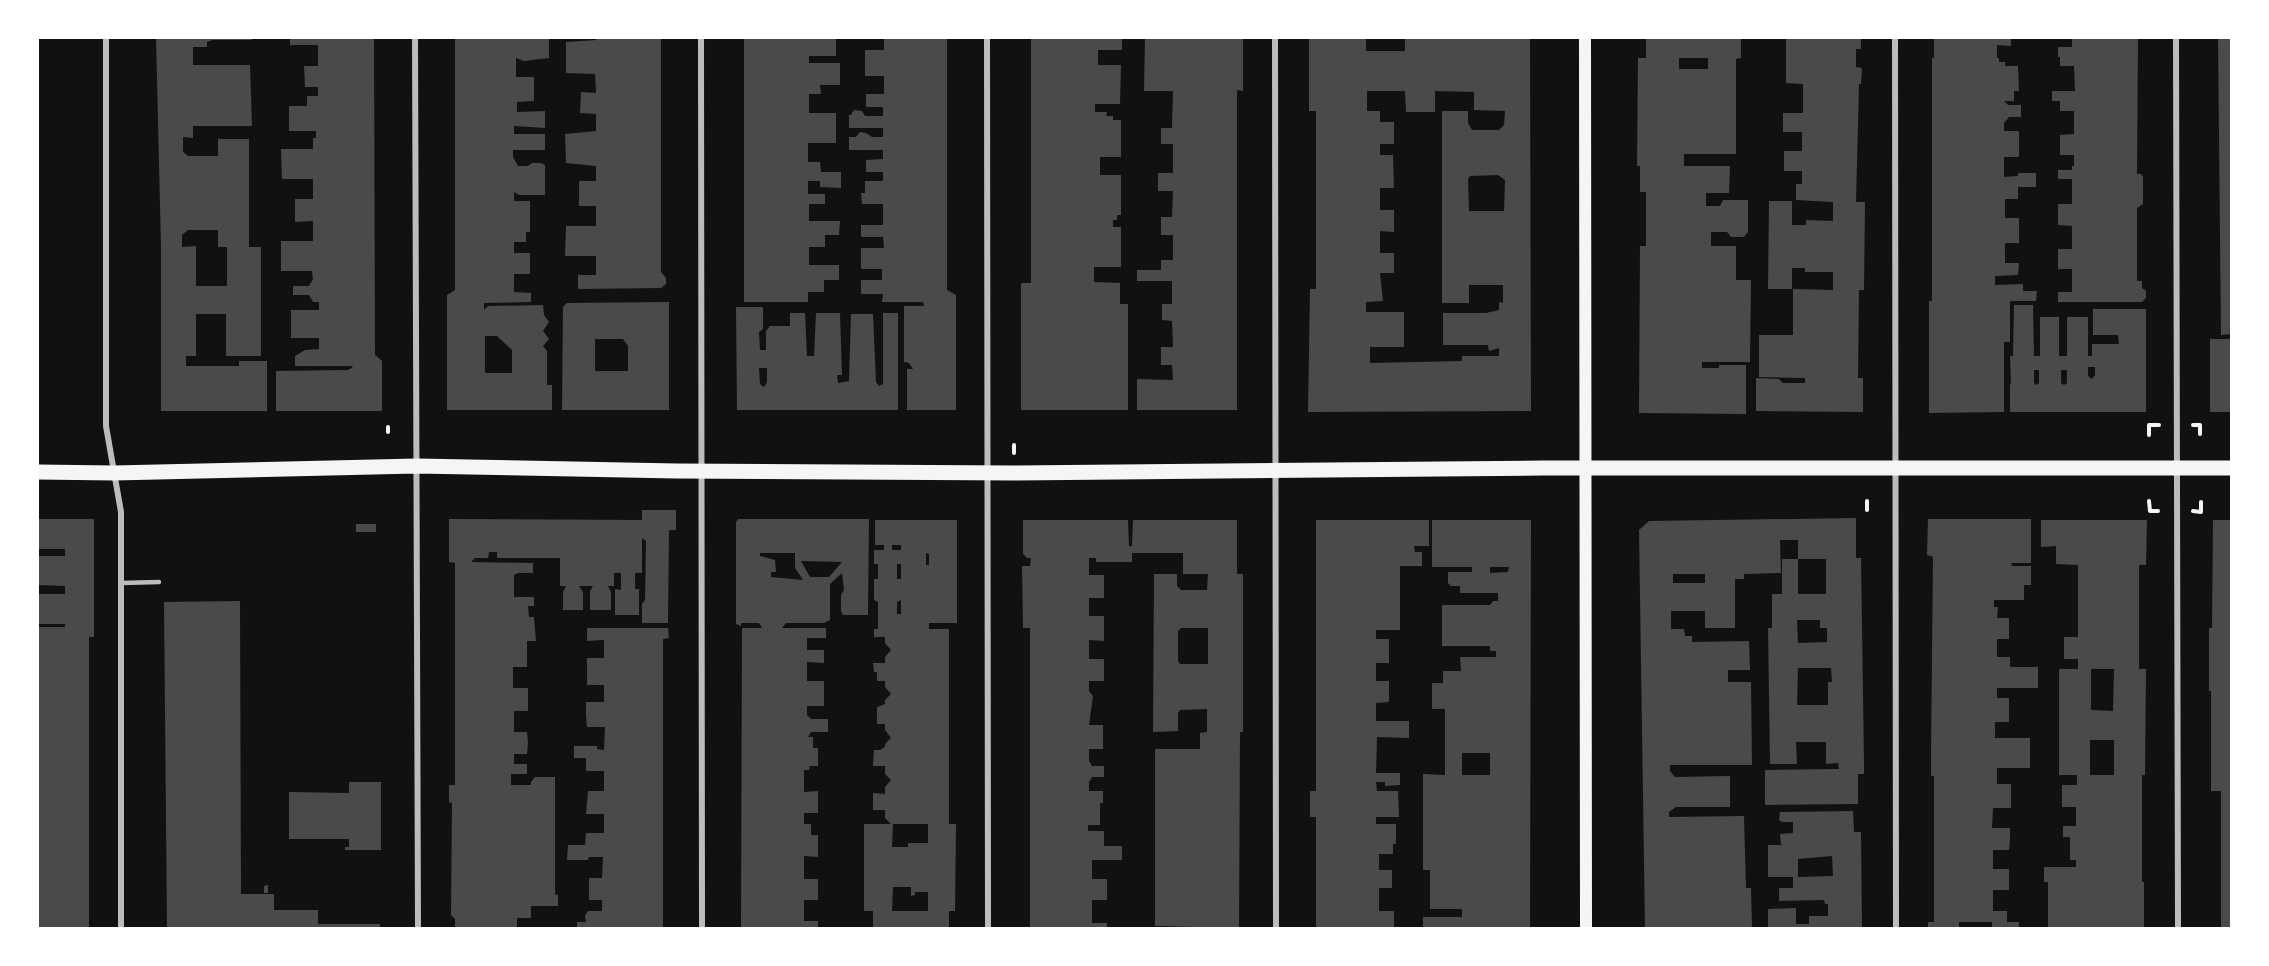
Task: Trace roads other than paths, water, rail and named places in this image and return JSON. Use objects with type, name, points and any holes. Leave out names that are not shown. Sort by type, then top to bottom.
[{"type":"main road","points":[[1585,38],[1586,928]]},
{"type":"main road","points":[[38,472],[114,473],[417,466],[987,473],[1586,468],[2232,468]]},
{"type":"street","points":[[106,38],[106,412],[121,512],[121,928]]},
{"type":"street","points":[[415,38],[418,928]]},
{"type":"street","points":[[701,38],[702,928]]},
{"type":"street","points":[[987,38],[988,928]]},
{"type":"street","points":[[1275,38],[1276,928]]},
{"type":"street","points":[[1895,38],[1896,928]]},
{"type":"street","points":[[2176,38],[2178,928]]},
{"type":"lane","points":[[121,582],[159,582]]}]
